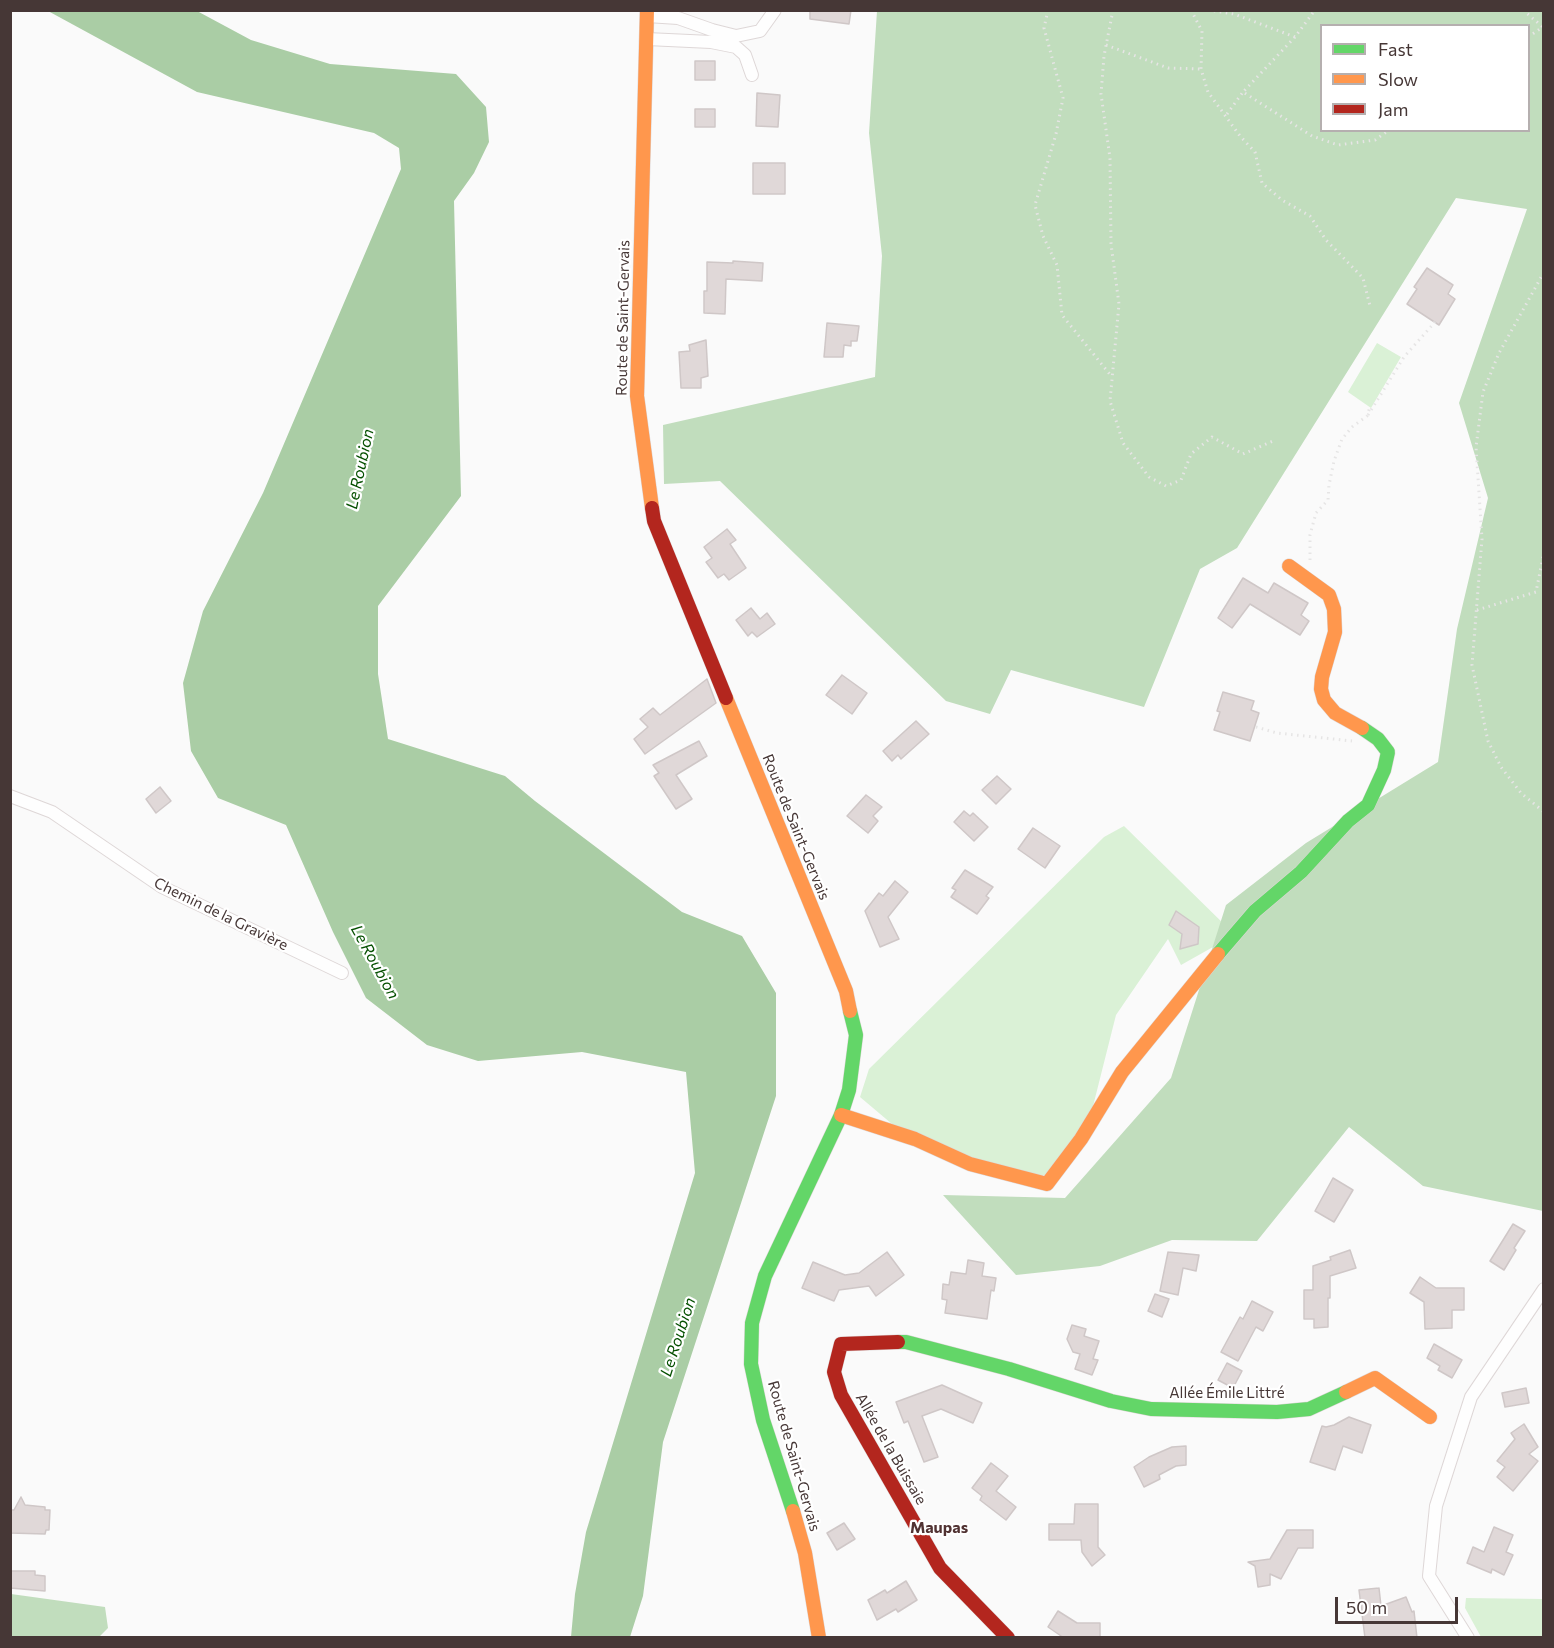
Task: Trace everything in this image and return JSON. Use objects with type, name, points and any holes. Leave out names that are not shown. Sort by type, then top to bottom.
[{"type":"street","points":[[647,13],[678,18],[736,36],[760,31],[776,10]]},
{"type":"street","name":"Route de Saint-Gervais","points":[[647,13],[637,396],[654,521],[846,991],[856,1035],[849,1090],[841,1115],[765,1276],[752,1323],[751,1365],[760,1409],[805,1553],[819,1638]]},
{"type":"street","points":[[646,39],[711,42],[736,47],[745,55],[752,75]]},
{"type":"street","points":[[841,1115],[915,1139],[970,1164],[1047,1184],[1081,1139],[1122,1072],[1206,968],[1255,911],[1301,872],[1348,821],[1368,805],[1384,770],[1388,752],[1381,742],[1359,725],[1335,713],[1324,700],[1322,676],[1335,632],[1334,609],[1329,595],[1289,566]]},
{"type":"street","name":"Chemin de la Gravière","points":[[10,796],[52,812],[162,887],[342,973]]},
{"type":"street","points":[[1468,1638],[1429,1576],[1436,1506],[1471,1397],[1544,1289]]},
{"type":"street","name":"Allée de la Buissaie","points":[[1008,1638],[940,1568],[840,1395],[834,1372],[841,1344],[906,1342],[1009,1369]]},
{"type":"street","name":"Allée Émile Littré","points":[[1009,1369],[1111,1401],[1151,1409],[1277,1412],[1309,1409],[1375,1378],[1430,1417]]},
{"type":"path","points":[[1048,10],[1044,28],[1063,98],[1056,134],[1035,204],[1043,236],[1057,265],[1062,315],[1112,376]]},
{"type":"path","points":[[1113,10],[1106,45],[1101,94],[1110,158],[1111,244],[1119,304],[1110,401],[1123,444],[1149,477],[1166,486],[1181,480],[1191,454],[1212,437],[1243,454],[1273,441]]},
{"type":"path","points":[[1191,10],[1202,31],[1201,69],[1208,92],[1240,136],[1256,152],[1262,183],[1282,201],[1310,216],[1326,240],[1363,279],[1370,306]]},
{"type":"path","points":[[1208,10],[1234,14],[1295,37]]},
{"type":"path","points":[[1226,115],[1243,92],[1295,37],[1314,10]]},
{"type":"path","points":[[1523,10],[1543,28],[1530,36]]},
{"type":"path","points":[[1106,45],[1168,68],[1201,69]]},
{"type":"path","points":[[1243,92],[1312,136],[1338,145],[1376,140],[1386,132]]},
{"type":"path","points":[[1544,272],[1499,352],[1483,392],[1476,447],[1482,539],[1472,665],[1488,741],[1501,767],[1521,792],[1544,812]]},
{"type":"path","points":[[1309,580],[1310,535],[1316,513],[1328,500],[1334,461],[1342,439],[1352,427],[1372,411],[1404,357],[1435,322]]},
{"type":"path","points":[[1366,416],[1370,407]]},
{"type":"path","points":[[1477,610],[1536,592],[1544,552]]},
{"type":"path","points":[[1256,727],[1277,733],[1381,742]]},
{"type":"shaded area","points":[[877,11],[1543,11],[1543,1211],[1423,1186],[1349,1127],[1257,1241],[1172,1240],[1100,1266],[1016,1275],[943,1195],[1065,1198],[1171,1078],[1226,905],[1306,843],[1438,762],[1457,629],[1488,498],[1459,403],[1527,209],[1456,198],[1237,548],[1200,569],[1144,707],[1011,670],[990,714],[946,701],[720,481],[664,484],[663,425],[875,377],[882,256],[869,133]]},
{"type":"shaded area","points":[[1377,343],[1401,357],[1371,408],[1348,392]]},
{"type":"shaded area","points":[[1124,826],[1230,930],[1213,947],[1181,965],[1168,939],[1116,1015],[1087,1130],[1049,1175],[1018,1175],[905,1135],[860,1097],[869,1069],[1104,837]]},
{"type":"shaded area","points":[[11,1594],[105,1607],[108,1628],[99,1637],[11,1636]]},
{"type":"shaded area","points":[[1466,1598],[1543,1599],[1543,1637],[1481,1637],[1465,1608]]},
{"type":"water","name":"Le Roubion","points":[[48,11],[197,11],[251,40],[330,64],[456,74],[486,107],[489,142],[474,173],[454,201],[461,496],[378,606],[378,674],[388,739],[505,776],[682,912],[742,936],[776,993],[776,1096],[663,1442],[643,1596],[630,1637],[571,1637],[575,1594],[586,1532],[695,1173],[686,1072],[582,1052],[478,1061],[427,1045],[366,998],[333,932],[286,825],[218,798],[191,751],[183,683],[203,611],[263,493],[401,169],[399,148],[374,133],[197,92]]},
{"type":"building","points":[[810,10],[851,10],[849,24],[810,19]]},
{"type":"building","points":[[695,61],[715,61],[715,80],[695,80]]},
{"type":"building","points":[[757,93],[780,95],[778,127],[756,126]]},
{"type":"building","points":[[695,109],[715,109],[715,127],[695,127]]},
{"type":"building","points":[[753,163],[785,163],[785,194],[753,194]]},
{"type":"building","points":[[733,261],[763,263],[762,281],[726,279],[725,314],[704,313],[707,262],[733,263]]},
{"type":"building","points":[[1427,268],[1453,285],[1448,294],[1455,299],[1439,325],[1407,304],[1417,289],[1414,287]]},
{"type":"building","points":[[827,323],[859,326],[857,341],[851,341],[851,346],[844,345],[843,357],[824,357]]},
{"type":"building","points":[[706,340],[708,376],[701,378],[701,388],[681,388],[679,352],[690,351],[689,345]]},
{"type":"building","points":[[727,529],[736,540],[730,544],[746,568],[729,580],[724,574],[718,578],[706,562],[712,558],[704,547]]},
{"type":"building","points":[[1243,578],[1268,593],[1274,583],[1308,603],[1301,615],[1309,621],[1300,635],[1250,604],[1232,628],[1218,618]]},
{"type":"building","points":[[751,608],[760,619],[767,613],[775,624],[757,637],[752,632],[748,636],[736,620]]},
{"type":"building","points":[[842,675],[867,693],[852,714],[826,695]]},
{"type":"building","points":[[707,679],[716,703],[645,754],[634,739],[648,727],[640,719],[653,708],[660,715]]},
{"type":"building","points":[[1223,692],[1254,701],[1251,710],[1259,713],[1250,741],[1214,730]]},
{"type":"building","points":[[916,721],[929,734],[901,759],[898,755],[892,761],[883,751]]},
{"type":"building","points":[[699,741],[707,756],[676,775],[692,799],[676,809],[654,776],[659,773],[653,765]]},
{"type":"building","points":[[997,776],[1011,789],[996,804],[982,790]]},
{"type":"building","points":[[160,787],[171,801],[156,813],[146,799]]},
{"type":"building","points":[[866,795],[882,807],[873,816],[878,821],[868,833],[847,816]]},
{"type":"building","points":[[964,811],[970,816],[973,813],[988,827],[974,841],[954,822]]},
{"type":"building","points":[[1033,828],[1060,846],[1045,868],[1018,849]]},
{"type":"building","points":[[965,870],[993,887],[986,896],[989,898],[977,914],[951,897],[956,890],[952,888]]},
{"type":"building","points":[[895,881],[908,892],[888,917],[899,939],[880,947],[865,911],[879,893],[883,896]]},
{"type":"building","points":[[1176,911],[1199,927],[1198,944],[1180,949],[1182,934],[1169,925]]},
{"type":"building","points":[[1333,1178],[1353,1190],[1334,1222],[1315,1211]]},
{"type":"building","points":[[1513,1224],[1525,1231],[1504,1270],[1490,1261]]},
{"type":"building","points":[[1350,1250],[1356,1268],[1330,1276],[1328,1327],[1314,1328],[1314,1319],[1304,1319],[1304,1290],[1313,1290],[1313,1266]]},
{"type":"building","points":[[887,1252],[904,1275],[876,1296],[869,1286],[839,1290],[834,1301],[802,1288],[813,1262],[845,1275],[859,1273]]},
{"type":"building","points":[[1168,1252],[1199,1255],[1196,1271],[1183,1268],[1178,1295],[1160,1291]]},
{"type":"building","points":[[968,1260],[984,1263],[982,1276],[996,1278],[994,1291],[991,1290],[987,1319],[945,1313],[947,1300],[942,1299],[943,1284],[949,1285],[951,1272],[966,1274]]},
{"type":"building","points":[[1420,1277],[1436,1288],[1464,1288],[1464,1310],[1452,1310],[1452,1328],[1425,1329],[1424,1302],[1410,1293]]},
{"type":"building","points":[[1155,1294],[1169,1299],[1162,1317],[1148,1311]]},
{"type":"building","points":[[1252,1301],[1273,1312],[1263,1331],[1256,1327],[1238,1361],[1221,1352],[1240,1317],[1243,1319]]},
{"type":"building","points":[[1072,1325],[1086,1329],[1084,1336],[1099,1341],[1093,1359],[1098,1360],[1092,1375],[1075,1369],[1080,1354],[1073,1352],[1067,1339]]},
{"type":"building","points":[[1434,1344],[1462,1360],[1452,1378],[1438,1370],[1440,1366],[1427,1358]]},
{"type":"building","points":[[1227,1363],[1242,1371],[1233,1388],[1218,1380]]},
{"type":"building","points":[[942,1385],[982,1403],[973,1423],[941,1409],[922,1416],[938,1457],[924,1462],[908,1421],[904,1423],[896,1402]]},
{"type":"building","points":[[1526,1388],[1529,1403],[1505,1407],[1502,1393]]},
{"type":"building","points":[[1349,1417],[1371,1425],[1362,1453],[1343,1446],[1335,1470],[1310,1462],[1322,1426],[1334,1425]]},
{"type":"building","points":[[1524,1424],[1538,1447],[1529,1454],[1538,1461],[1513,1491],[1497,1477],[1505,1467],[1497,1461],[1515,1439],[1511,1433]]},
{"type":"building","points":[[1186,1446],[1186,1465],[1176,1466],[1159,1475],[1160,1479],[1144,1487],[1134,1467],[1149,1457],[1172,1447]]},
{"type":"building","points":[[991,1463],[1008,1476],[996,1491],[1016,1507],[1006,1520],[980,1500],[982,1496],[972,1488]]},
{"type":"building","points":[[21,1497],[25,1505],[45,1507],[45,1510],[50,1510],[49,1530],[46,1530],[45,1534],[10,1533],[10,1510],[14,1510]]},
{"type":"building","points":[[1075,1504],[1098,1504],[1098,1547],[1105,1555],[1092,1566],[1082,1552],[1081,1540],[1049,1540],[1049,1524],[1074,1524]]},
{"type":"building","points":[[844,1523],[855,1539],[837,1550],[827,1533]]},
{"type":"building","points":[[1494,1527],[1513,1535],[1506,1552],[1513,1555],[1504,1575],[1492,1569],[1491,1573],[1467,1563],[1473,1547],[1484,1552]]},
{"type":"building","points":[[1287,1530],[1313,1530],[1313,1548],[1298,1548],[1281,1579],[1270,1574],[1270,1585],[1258,1587],[1255,1566],[1248,1562],[1270,1559]]},
{"type":"building","points":[[10,1571],[35,1571],[35,1575],[45,1576],[45,1591],[10,1588]]},
{"type":"building","points":[[906,1581],[917,1600],[898,1612],[896,1609],[877,1620],[868,1600],[885,1590],[887,1593]]},
{"type":"building","points":[[1379,1588],[1381,1606],[1406,1597],[1412,1612],[1414,1611],[1417,1638],[1365,1638],[1359,1590]]},
{"type":"building","points":[[1058,1611],[1077,1623],[1100,1623],[1100,1638],[1064,1638],[1048,1627]]},
{"type":"traffic: fast","points":[[1218,954],[1255,911],[1301,872],[1348,821],[1368,805],[1384,770],[1388,752],[1378,739],[1362,728]]},
{"type":"traffic: fast","points":[[793,1511],[763,1420],[751,1364],[752,1323],[765,1276],[841,1115],[849,1090],[856,1035],[850,1011]]},
{"type":"traffic: fast","points":[[898,1342],[906,1342],[1009,1369],[1111,1401],[1151,1409],[1277,1412],[1309,1409],[1346,1392]]},
{"type":"traffic: slow","points":[[647,10],[637,396],[652,508]]},
{"type":"traffic: slow","points":[[1289,566],[1329,595],[1334,609],[1335,632],[1322,677],[1321,689],[1324,700],[1335,713],[1362,728]]},
{"type":"traffic: slow","points":[[726,698],[846,991],[850,1011]]},
{"type":"traffic: slow","points":[[841,1115],[915,1139],[970,1164],[1047,1184],[1081,1139],[1122,1072],[1218,954]]},
{"type":"traffic: slow","points":[[1346,1392],[1375,1378],[1430,1417]]},
{"type":"traffic: slow","points":[[793,1511],[805,1553],[819,1638]]},
{"type":"traffic: jam","points":[[652,508],[654,521],[726,698]]},
{"type":"traffic: jam","points":[[898,1342],[841,1344],[834,1372],[841,1395],[940,1568],[1008,1638]]},
{"type":"district","name":"Maupas","points":[[939,1528]]}]
